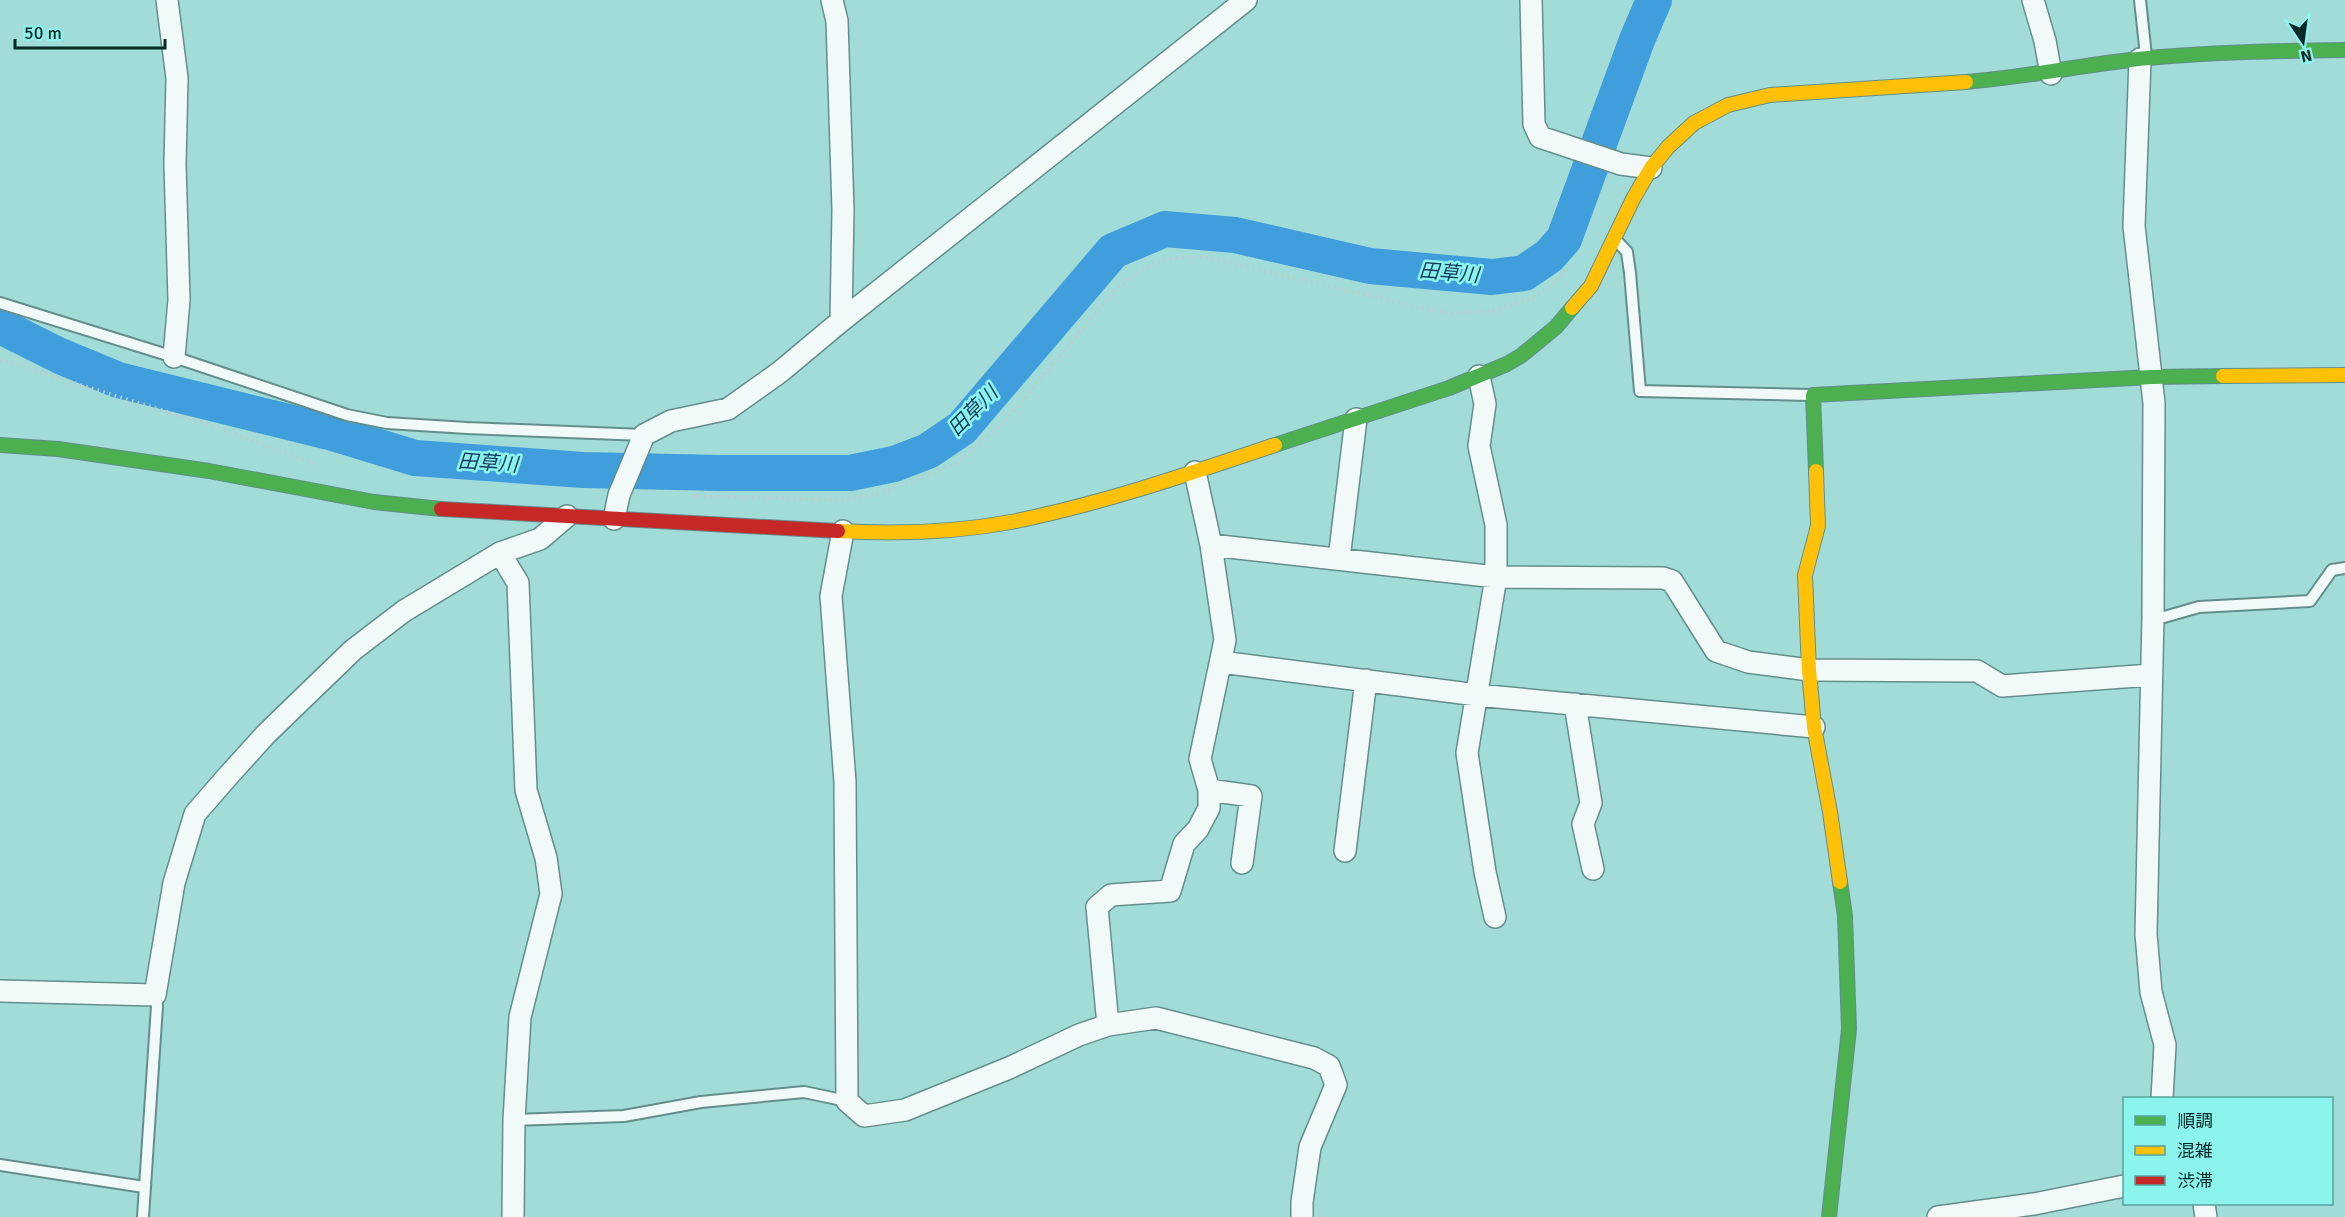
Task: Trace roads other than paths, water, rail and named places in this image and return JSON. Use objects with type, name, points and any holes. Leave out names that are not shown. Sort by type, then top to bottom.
[{"type":"street","points":[[167,0],[177,78],[175,164],[179,300],[174,357]]},
{"type":"street","points":[[832,0],[837,21],[843,210],[840,321]]},
{"type":"street","points":[[614,519],[619,495],[644,435],[671,421],[728,410],[780,372],[840,321],[1246,0]]},
{"type":"street","points":[[1531,0],[1534,124],[1540,137],[1621,164],[1651,168]]},
{"type":"street","points":[[2033,0],[2045,41],[2051,74]]},
{"type":"street","points":[[0,445],[58,449],[209,471],[374,502],[461,511],[843,531],[937,530],[1010,522],[1195,472],[1479,376],[1522,355],[1556,327],[1591,286],[1651,168],[1668,147],[1694,123],[1728,105],[1770,95],[2051,74],[2143,59],[2228,52],[2345,50]]},
{"type":"street","points":[[2143,59],[2134,226],[2154,404],[2153,616],[2146,934],[2151,992],[2165,1045],[2163,1097]]},
{"type":"street","points":[[1829,1217],[1848,1017],[1845,916],[1830,812],[1814,727],[1809,670],[1805,574],[1818,526],[1813,395],[2152,377],[2345,375]]},
{"type":"street","points":[[1479,376],[1485,404],[1479,446],[1496,525],[1496,577],[1467,753],[1485,872],[1495,917]]},
{"type":"street","points":[[1339,560],[1356,419]]},
{"type":"street","points":[[1108,1025],[1097,907],[1111,895],[1170,891],[1184,844],[1198,829],[1209,808],[1209,790],[1200,759],[1225,640],[1210,545],[1195,472]]},
{"type":"street","points":[[0,991],[155,994],[174,883],[195,814],[266,734],[352,650],[404,611],[500,553],[540,539],[567,516]]},
{"type":"street","points":[[843,531],[831,596],[845,782],[847,1101],[864,1116],[904,1110],[1009,1068],[1079,1035],[1108,1025],[1156,1018],[1314,1058],[1329,1066],[1336,1085],[1310,1147],[1302,1217]]},
{"type":"street","points":[[1210,545],[1496,577],[1663,578],[1672,581],[1716,651],[1748,662],[1809,670],[1977,671],[2002,686],[2151,675]]},
{"type":"street","points":[[500,553],[518,583],[526,790],[546,858],[551,894],[520,1017],[514,1120],[513,1217]]},
{"type":"street","points":[[1221,662],[1477,694],[1814,727]]},
{"type":"street","points":[[1345,850],[1366,680]]},
{"type":"street","points":[[1575,704],[1591,803],[1583,824],[1593,869]]},
{"type":"street","points":[[1209,790],[1251,796],[1242,863]]},
{"type":"street","points":[[1938,1217],[2034,1204],[2123,1186]]},
{"type":"lane","points":[[2140,0],[2143,59]]},
{"type":"lane","points":[[1614,238],[1627,252],[1629,262],[1640,391],[1813,395]]},
{"type":"lane","points":[[0,303],[174,357],[347,415],[387,423],[644,435]]},
{"type":"lane","points":[[2153,616],[2164,617],[2199,607],[2310,601],[2332,570],[2345,568]]},
{"type":"lane","points":[[143,1217],[157,1006],[155,994]]},
{"type":"lane","points":[[514,1120],[624,1116],[701,1102],[804,1092],[847,1101]]},
{"type":"lane","points":[[0,1165],[144,1187]]},
{"type":"waterway","name":"田草川","points":[[0,326],[60,356],[118,380],[333,433],[415,458],[583,470],[850,473],[894,464],[928,451],[962,428],[1113,251],[1165,229],[1235,235],[1370,266],[1492,277],[1524,273],[1549,256],[1564,239],[1637,40],[1654,0]]}]
